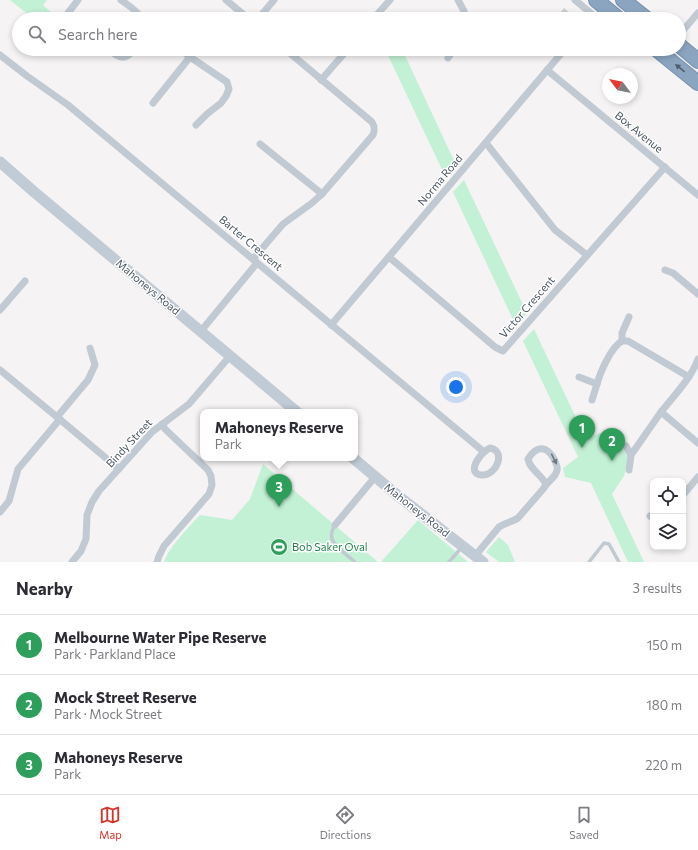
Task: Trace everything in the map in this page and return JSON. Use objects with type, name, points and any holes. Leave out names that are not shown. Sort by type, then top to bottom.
[{"type":"highway","points":[[596,0],[611,12]]},
{"type":"highway","points":[[623,0],[638,12]]},
{"type":"highway","points":[[686,51],[698,61]]},
{"type":"highway","points":[[668,56],[698,83]]},
{"type":"main road","name":"Mahoneys Road","points":[[0,162],[293,409]]},
{"type":"main road","name":"Mahoneys Road","points":[[356,461],[397,495],[479,559]]},
{"type":"street","points":[[69,12],[78,0]]},
{"type":"street","points":[[121,0],[136,12]]},
{"type":"street","points":[[226,0],[241,12]]},
{"type":"street","points":[[264,12],[274,0]]},
{"type":"street","points":[[379,12],[390,0]]},
{"type":"street","points":[[458,0],[464,12]]},
{"type":"street","points":[[575,0],[588,12]]},
{"type":"street","points":[[686,27],[698,13]]},
{"type":"street","name":"Barter Crescent","points":[[0,55],[68,105],[484,452]]},
{"type":"street","points":[[118,56],[125,58],[128,56]]},
{"type":"street","points":[[200,331],[283,224],[322,194],[373,135],[375,130],[372,122],[293,56]]},
{"type":"street","points":[[321,80],[342,56]]},
{"type":"street","name":"Norma Road","points":[[332,325],[559,56]]},
{"type":"street","points":[[153,103],[190,57],[227,82],[229,89],[221,103],[196,125]]},
{"type":"street","name":"Box Avenue","points":[[547,70],[698,195]]},
{"type":"street","points":[[486,143],[554,230],[587,255]]},
{"type":"street","points":[[260,144],[322,194]]},
{"type":"street","name":"Victor Crescent","points":[[389,257],[495,347],[503,351],[665,167]]},
{"type":"street","points":[[665,270],[673,273],[698,294]]},
{"type":"street","points":[[0,310],[25,281]]},
{"type":"street","points":[[622,341],[622,333],[629,317]]},
{"type":"street","points":[[592,400],[604,365],[622,341],[628,341],[689,377]]},
{"type":"street","points":[[0,512],[9,501],[18,469],[88,380],[95,366],[90,348]]},
{"type":"street","name":"Bindy Street","points":[[72,562],[81,551],[86,538],[87,515],[92,502],[99,491],[152,432],[189,404],[230,356]]},
{"type":"street","points":[[630,470],[631,455],[661,412],[689,377],[697,363]]},
{"type":"street","points":[[0,371],[59,418],[119,469]]},
{"type":"street","points":[[579,377],[597,384]]},
{"type":"street","points":[[661,412],[698,443]]},
{"type":"street","points":[[157,562],[158,556],[164,546],[209,494],[212,485],[211,476],[205,466],[165,429],[162,424]]},
{"type":"street","points":[[626,446],[631,455]]},
{"type":"street","points":[[479,559],[499,526],[514,521],[518,518],[556,474],[557,466],[552,454],[547,450],[537,450],[531,454],[528,459],[529,465],[543,478],[546,484]]},
{"type":"street","points":[[335,525],[375,477]]},
{"type":"street","points":[[686,491],[698,477]]},
{"type":"lane","points":[[335,525],[332,535],[333,541],[355,562]]},
{"type":"lane","points":[[589,562],[604,544],[609,544],[619,562]]},
{"type":"lane","points":[[449,562],[463,546]]},
{"type":"green space","points":[[10,0],[47,0],[43,5],[51,12],[25,12]]},
{"type":"green space","points":[[388,56],[405,56],[456,165],[446,178]]},
{"type":"green space","points":[[464,180],[527,313],[516,326],[453,192]]},
{"type":"green space","points":[[534,329],[586,439],[600,433],[624,449],[627,456],[627,465],[624,476],[612,494],[644,562],[628,562],[591,483],[565,477],[563,468],[578,457],[523,341]]},
{"type":"green space","points":[[263,464],[378,562],[164,562],[170,550],[200,515],[232,520],[250,499]]},
{"type":"green space","points":[[418,520],[468,562],[381,562]]},
{"type":"green space","points":[[499,537],[508,545],[515,562],[499,562],[486,552]]},
{"type":"building","points":[[564,8],[569,12],[561,12]]},
{"type":"place","name":"Melbourne Water Pipe Reserve","points":[[582,448]]},
{"type":"place","name":"Mock Street Reserve","points":[[612,461]]},
{"type":"place","name":"Mahoneys Reserve","points":[[279,507]]},
{"type":"place","name":"Bob Saker Oval","points":[[279,547]]}]
